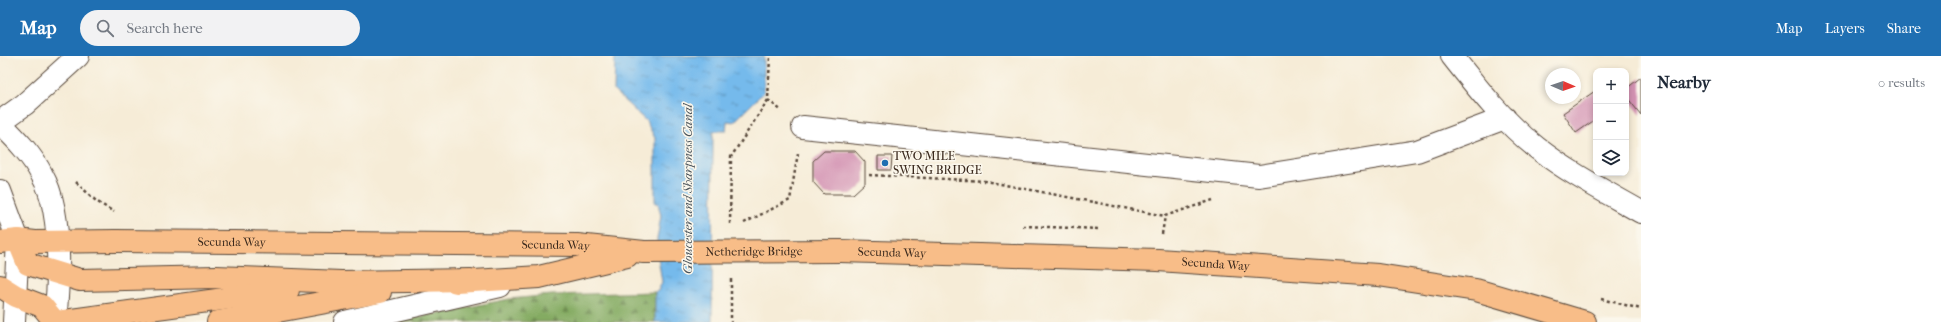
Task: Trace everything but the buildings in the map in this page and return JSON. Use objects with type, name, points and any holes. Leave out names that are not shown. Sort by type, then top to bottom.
[{"type":"main road","name":"Secunda Way","points":[[17,241],[577,245],[644,252]]},
{"type":"main road","points":[[17,241],[28,264],[58,275],[80,280],[216,277],[341,282],[471,280]]},
{"type":"main road","name":"Secunda Way","points":[[840,251],[1158,260],[1378,275],[1476,290],[1585,322]]},
{"type":"main road","name":"Netheridge Bridge","points":[[644,252],[840,251]]},
{"type":"main road","name":"Secunda Way","points":[[218,322],[382,292],[471,280],[538,277],[644,252]]},
{"type":"main road","points":[[8,291],[42,306],[56,322],[341,282]]},
{"type":"street","points":[[56,322],[58,275],[54,207],[43,175],[19,143],[0,123],[25,104],[78,56]]},
{"type":"street","points":[[1452,56],[1493,107],[1537,148],[1596,187],[1641,212]]},
{"type":"street","points":[[802,127],[1259,176],[1417,151],[1505,118]]},
{"type":"street","points":[[0,192],[17,241],[8,291],[14,322]]},
{"type":"street","points":[[345,322],[538,277]]},
{"type":"path","points":[[730,229],[731,157],[768,100],[770,56]]},
{"type":"path","points":[[737,226],[790,200],[802,127]]},
{"type":"path","points":[[869,176],[985,182],[1165,216],[1216,199]]},
{"type":"path","points":[[74,179],[96,202],[117,214]]},
{"type":"path","points":[[1158,260],[1165,216]]},
{"type":"path","points":[[731,273],[731,322]]},
{"type":"green space","points":[[655,292],[655,322],[393,322],[509,299],[552,295]]},
{"type":"water","name":"Gloucester and Sharpness Canal","points":[[615,56],[764,56],[764,92],[734,122],[727,121],[726,131],[713,131],[712,322],[655,322],[655,292],[658,291],[662,282],[657,239],[661,216],[658,203],[655,203],[655,138],[646,121],[614,91]]},
{"type":"place","name":"TWO MILE SWING BRIDGE","points":[[885,163]]}]
